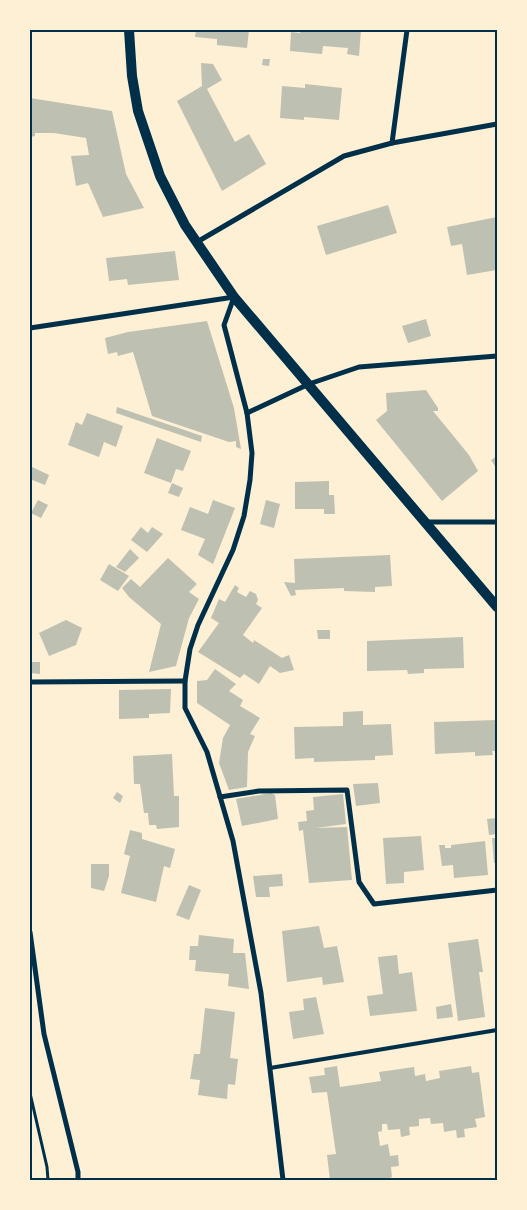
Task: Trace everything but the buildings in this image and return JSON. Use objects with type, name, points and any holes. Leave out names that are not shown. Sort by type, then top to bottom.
[{"type":"main road","points":[[129,30],[132,76],[138,111],[160,176],[185,226],[234,298],[427,522],[497,607]]},
{"type":"street","points":[[392,143],[407,30]]},
{"type":"street","points":[[197,242],[344,156],[392,143],[497,124]]},
{"type":"street","points":[[30,328],[234,298],[224,325],[246,413],[252,452],[244,516],[232,550],[198,625],[190,649],[185,681],[185,708],[207,752],[233,841],[250,925],[283,1180]]},
{"type":"street","points":[[246,413],[309,384],[359,367],[497,356]]},
{"type":"street","points":[[427,522],[497,522]]},
{"type":"street","points":[[30,682],[185,681]]},
{"type":"street","points":[[220,797],[259,791],[347,790],[359,882],[374,904],[497,890]]},
{"type":"street","points":[[30,932],[44,1034],[78,1172],[78,1180]]},
{"type":"lane","points":[[270,1068],[497,1030]]},
{"type":"path","points":[[30,1093],[47,1167],[48,1180]]}]
